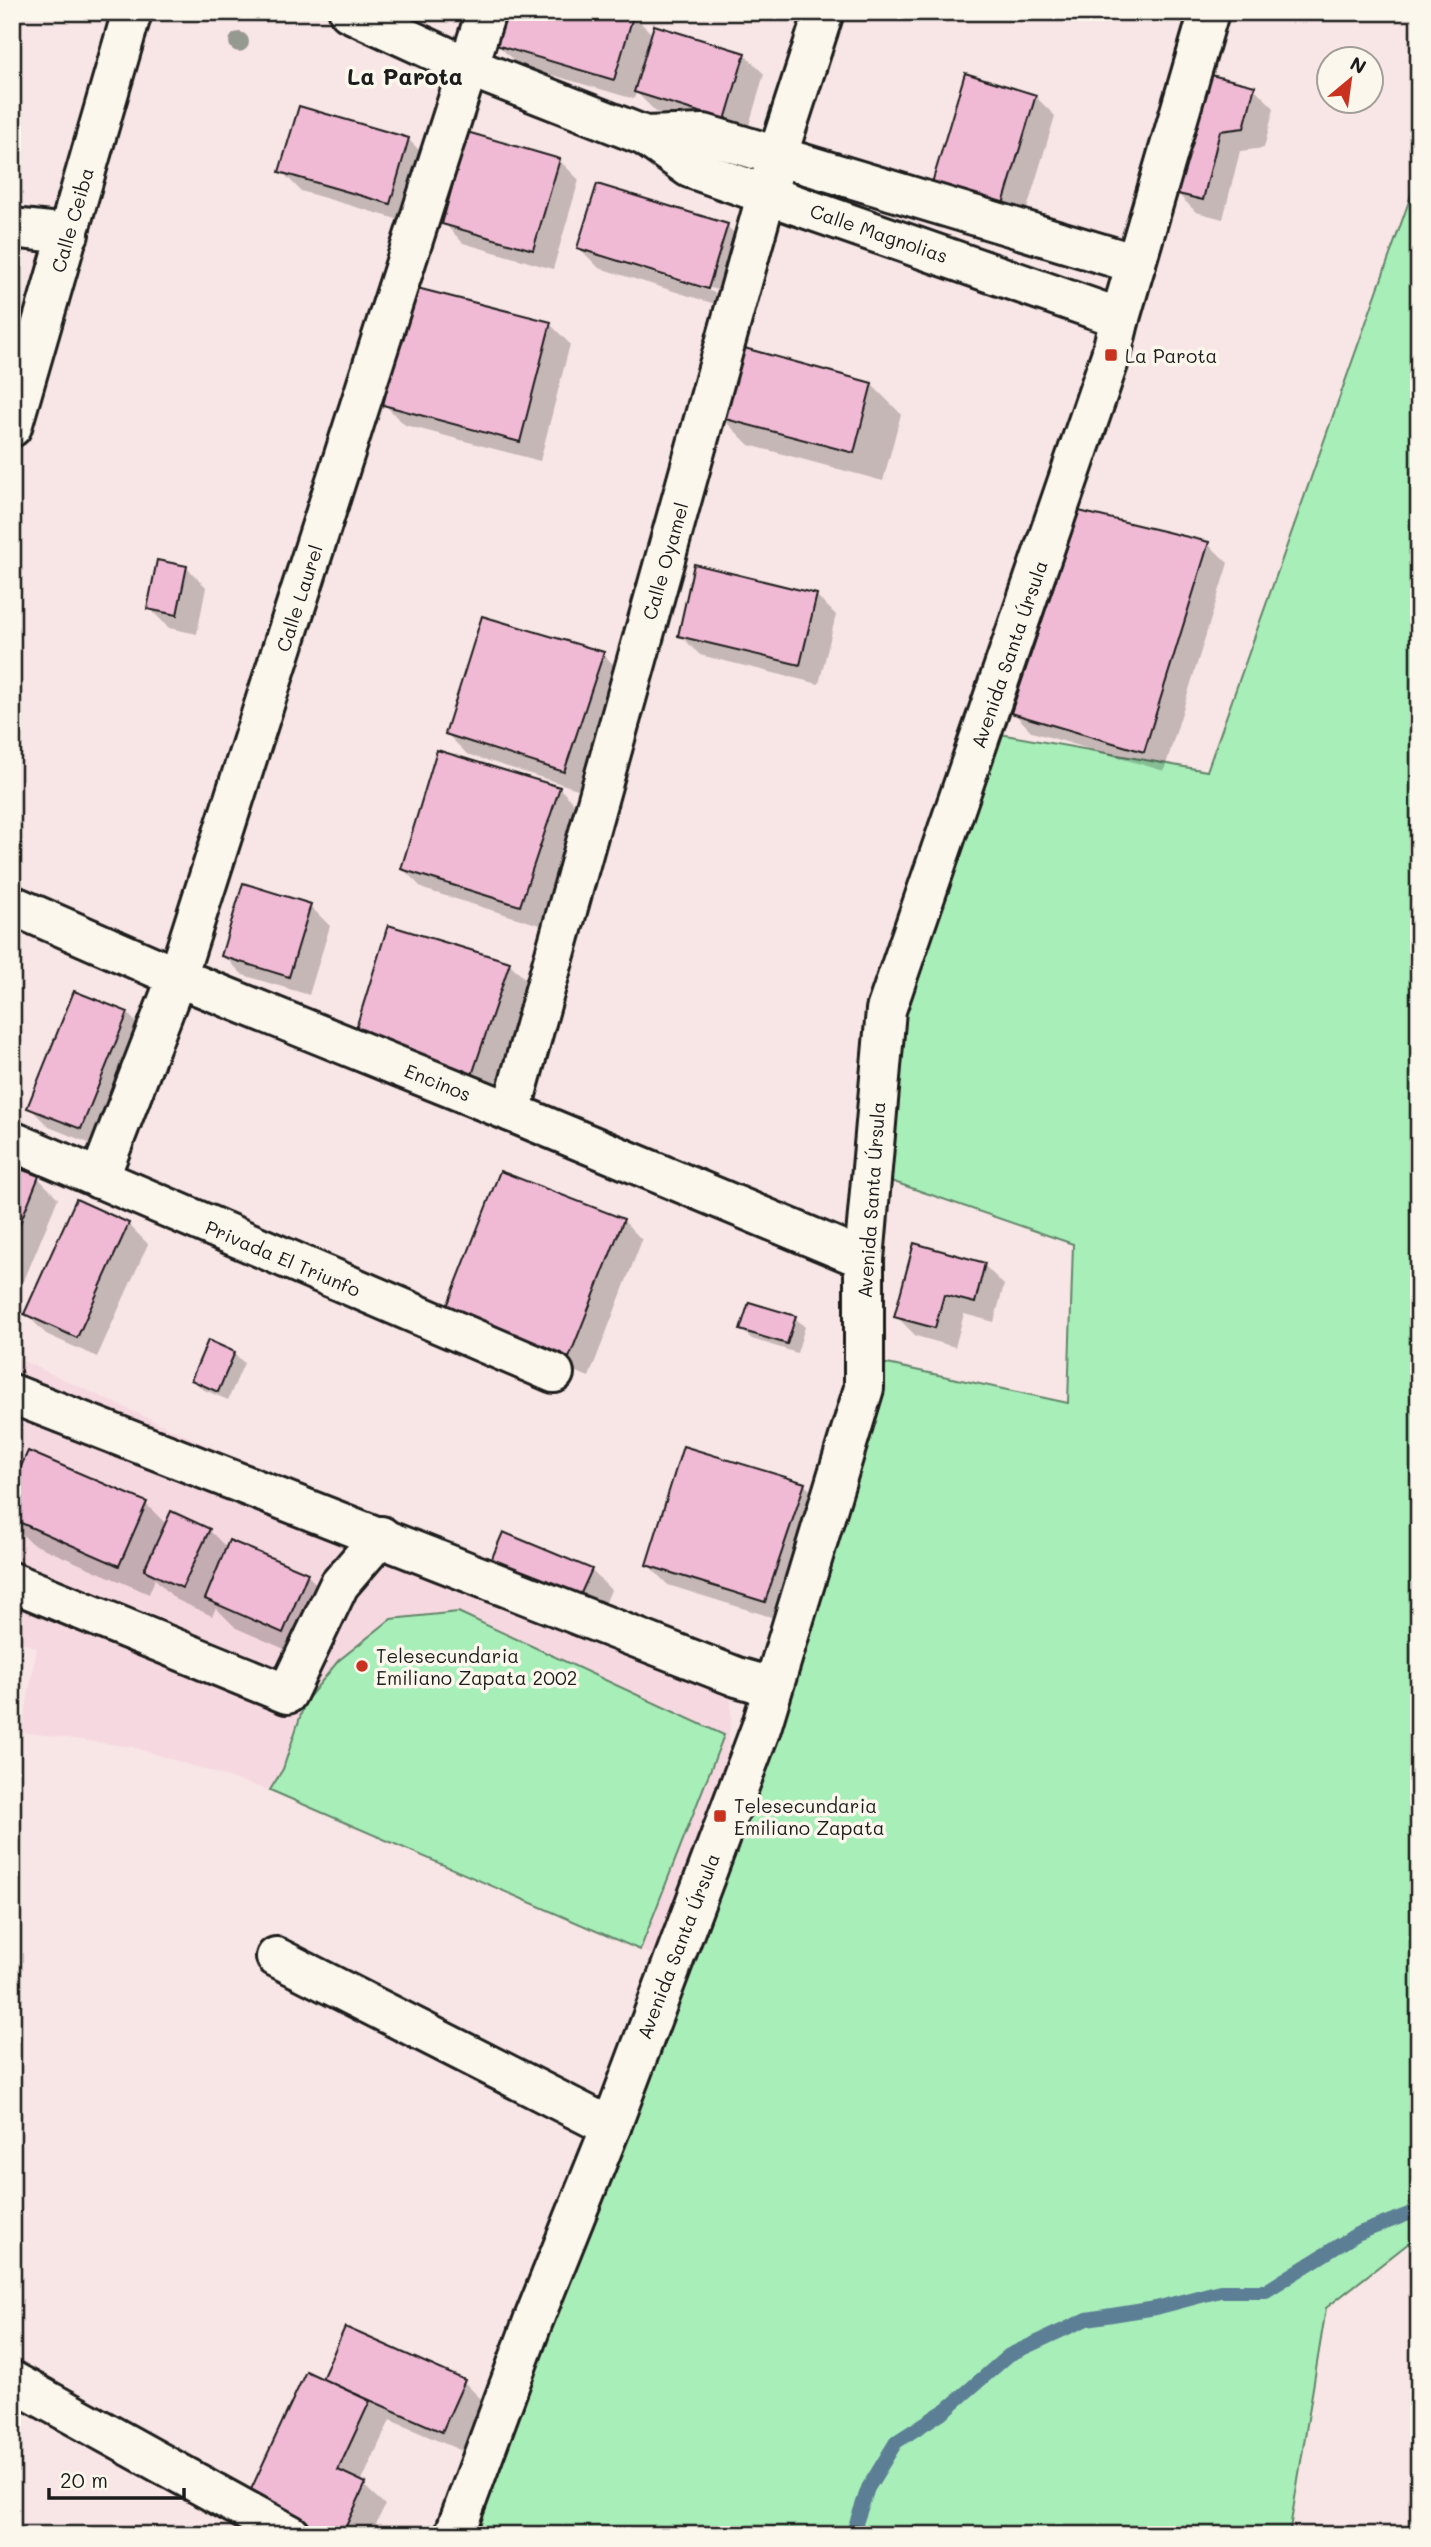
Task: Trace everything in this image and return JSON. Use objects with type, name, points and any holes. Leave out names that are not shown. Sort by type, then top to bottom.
[{"type":"street","name":"Calle Ceiba","points":[[12,427],[132,12]]},
{"type":"street","name":"Calle Magnolias","points":[[349,12],[470,67],[645,136],[690,168],[1120,318]]},
{"type":"street","name":"Calle Laurel","points":[[99,1179],[177,977],[486,12]]},
{"type":"street","name":"Calle Oyamel","points":[[511,1112],[777,157],[824,12]]},
{"type":"street","name":"Avenida Santa Úrsula","points":[[454,2535],[533,2321],[611,2127],[761,1728],[864,1388],[864,1259],[886,1010],[1111,355],[1209,12]]},
{"type":"street","name":"Calle Magnolias","points":[[645,136],[705,134],[1136,264]]},
{"type":"street","points":[[12,228],[69,234]]},
{"type":"street","name":"Encinos","points":[[12,905],[177,977],[864,1259]]},
{"type":"street","name":"Privada El Triunfo","points":[[12,1142],[554,1374]]},
{"type":"street","points":[[12,1394],[737,1677],[772,1687]]},
{"type":"street","points":[[12,1582],[287,1695],[339,1585],[381,1536]]},
{"type":"street","points":[[276,1957],[611,2127]]},
{"type":"street","points":[[12,2381],[291,2535]]},
{"type":"shaded area","name":"Telesecundaria Emiliano Zapata 2002","points":[[12,1356],[731,1685],[731,1717],[720,1816],[654,1956],[329,1809],[133,1747],[22,1732],[37,1648],[12,1638]]},
{"type":"green space","points":[[1419,173],[1419,2235],[1326,2308],[1289,2535],[454,2535],[611,2127],[864,1359],[1068,1403],[1073,1244],[871,1174],[886,1010],[983,731],[1207,771]]},
{"type":"green space","points":[[458,1612],[724,1735],[640,1950],[270,1790],[283,1769],[305,1702],[338,1661],[391,1619]]},
{"type":"building","points":[[506,12],[634,13],[614,80],[496,45]]},
{"type":"building","points":[[654,25],[745,53],[725,120],[634,92]]},
{"type":"building","points":[[965,73],[1036,95],[1000,214],[929,193]]},
{"type":"building","points":[[1203,73],[1255,86],[1244,128],[1220,131],[1203,200],[1174,193]]},
{"type":"building","points":[[299,106],[409,138],[390,204],[279,172]]},
{"type":"building","points":[[467,132],[560,159],[533,250],[442,224]]},
{"type":"building","points":[[597,184],[728,224],[708,289],[577,248]]},
{"type":"building","points":[[413,287],[551,322],[520,442],[383,405]]},
{"type":"building","points":[[737,346],[872,383],[854,453],[718,417]]},
{"type":"building","points":[[1079,511],[1209,542],[1144,752],[1011,713]]},
{"type":"building","points":[[157,560],[187,566],[177,615],[147,609]]},
{"type":"building","points":[[694,564],[817,594],[800,665],[678,636]]},
{"type":"building","points":[[482,616],[604,652],[564,772],[445,734]]},
{"type":"building","points":[[437,750],[560,787],[520,906],[401,869]]},
{"type":"building","points":[[243,883],[311,904],[289,977],[221,956]]},
{"type":"building","points":[[388,925],[510,962],[470,1081],[351,1044]]},
{"type":"building","points":[[74,991],[128,1012],[81,1129],[27,1108]]},
{"type":"building","points":[[12,1166],[39,1176],[12,1243]]},
{"type":"building","points":[[500,1171],[624,1219],[569,1358],[446,1309]]},
{"type":"building","points":[[76,1199],[129,1223],[77,1338],[24,1314]]},
{"type":"building","points":[[914,1243],[985,1263],[975,1303],[944,1295],[935,1328],[894,1317]]},
{"type":"building","points":[[749,1302],[796,1316],[787,1344],[740,1330]]},
{"type":"building","points":[[208,1340],[235,1352],[218,1392],[191,1380]]},
{"type":"building","points":[[683,1446],[805,1483],[765,1602],[646,1565]]},
{"type":"building","points":[[28,1451],[147,1502],[119,1566],[12,1519],[12,1486]]},
{"type":"building","points":[[171,1511],[210,1529],[182,1588],[144,1570]]},
{"type":"building","points":[[503,1532],[592,1569],[577,1602],[489,1565]]},
{"type":"building","points":[[229,1540],[308,1573],[283,1633],[205,1599]]},
{"type":"building","points":[[345,2327],[465,2380],[442,2432],[322,2379]]},
{"type":"building","points":[[306,2371],[370,2401],[338,2470],[366,2483],[342,2535],[306,2535],[247,2498]]},
{"type":"waterway","points":[[852,2535],[868,2488],[896,2442],[947,2409],[1009,2355],[1087,2319],[1156,2308],[1220,2291],[1266,2291],[1357,2234],[1419,2210]]},
{"type":"place","name":"La Parota","points":[[1111,355]]},
{"type":"place","name":"Telesecundaria Emiliano Zapata 2002","points":[[362,1666]]},
{"type":"place","name":"Telesecundaria Emiliano Zapata","points":[[720,1816]]},
{"type":"district","name":"La Parota","points":[[405,76]]}]
